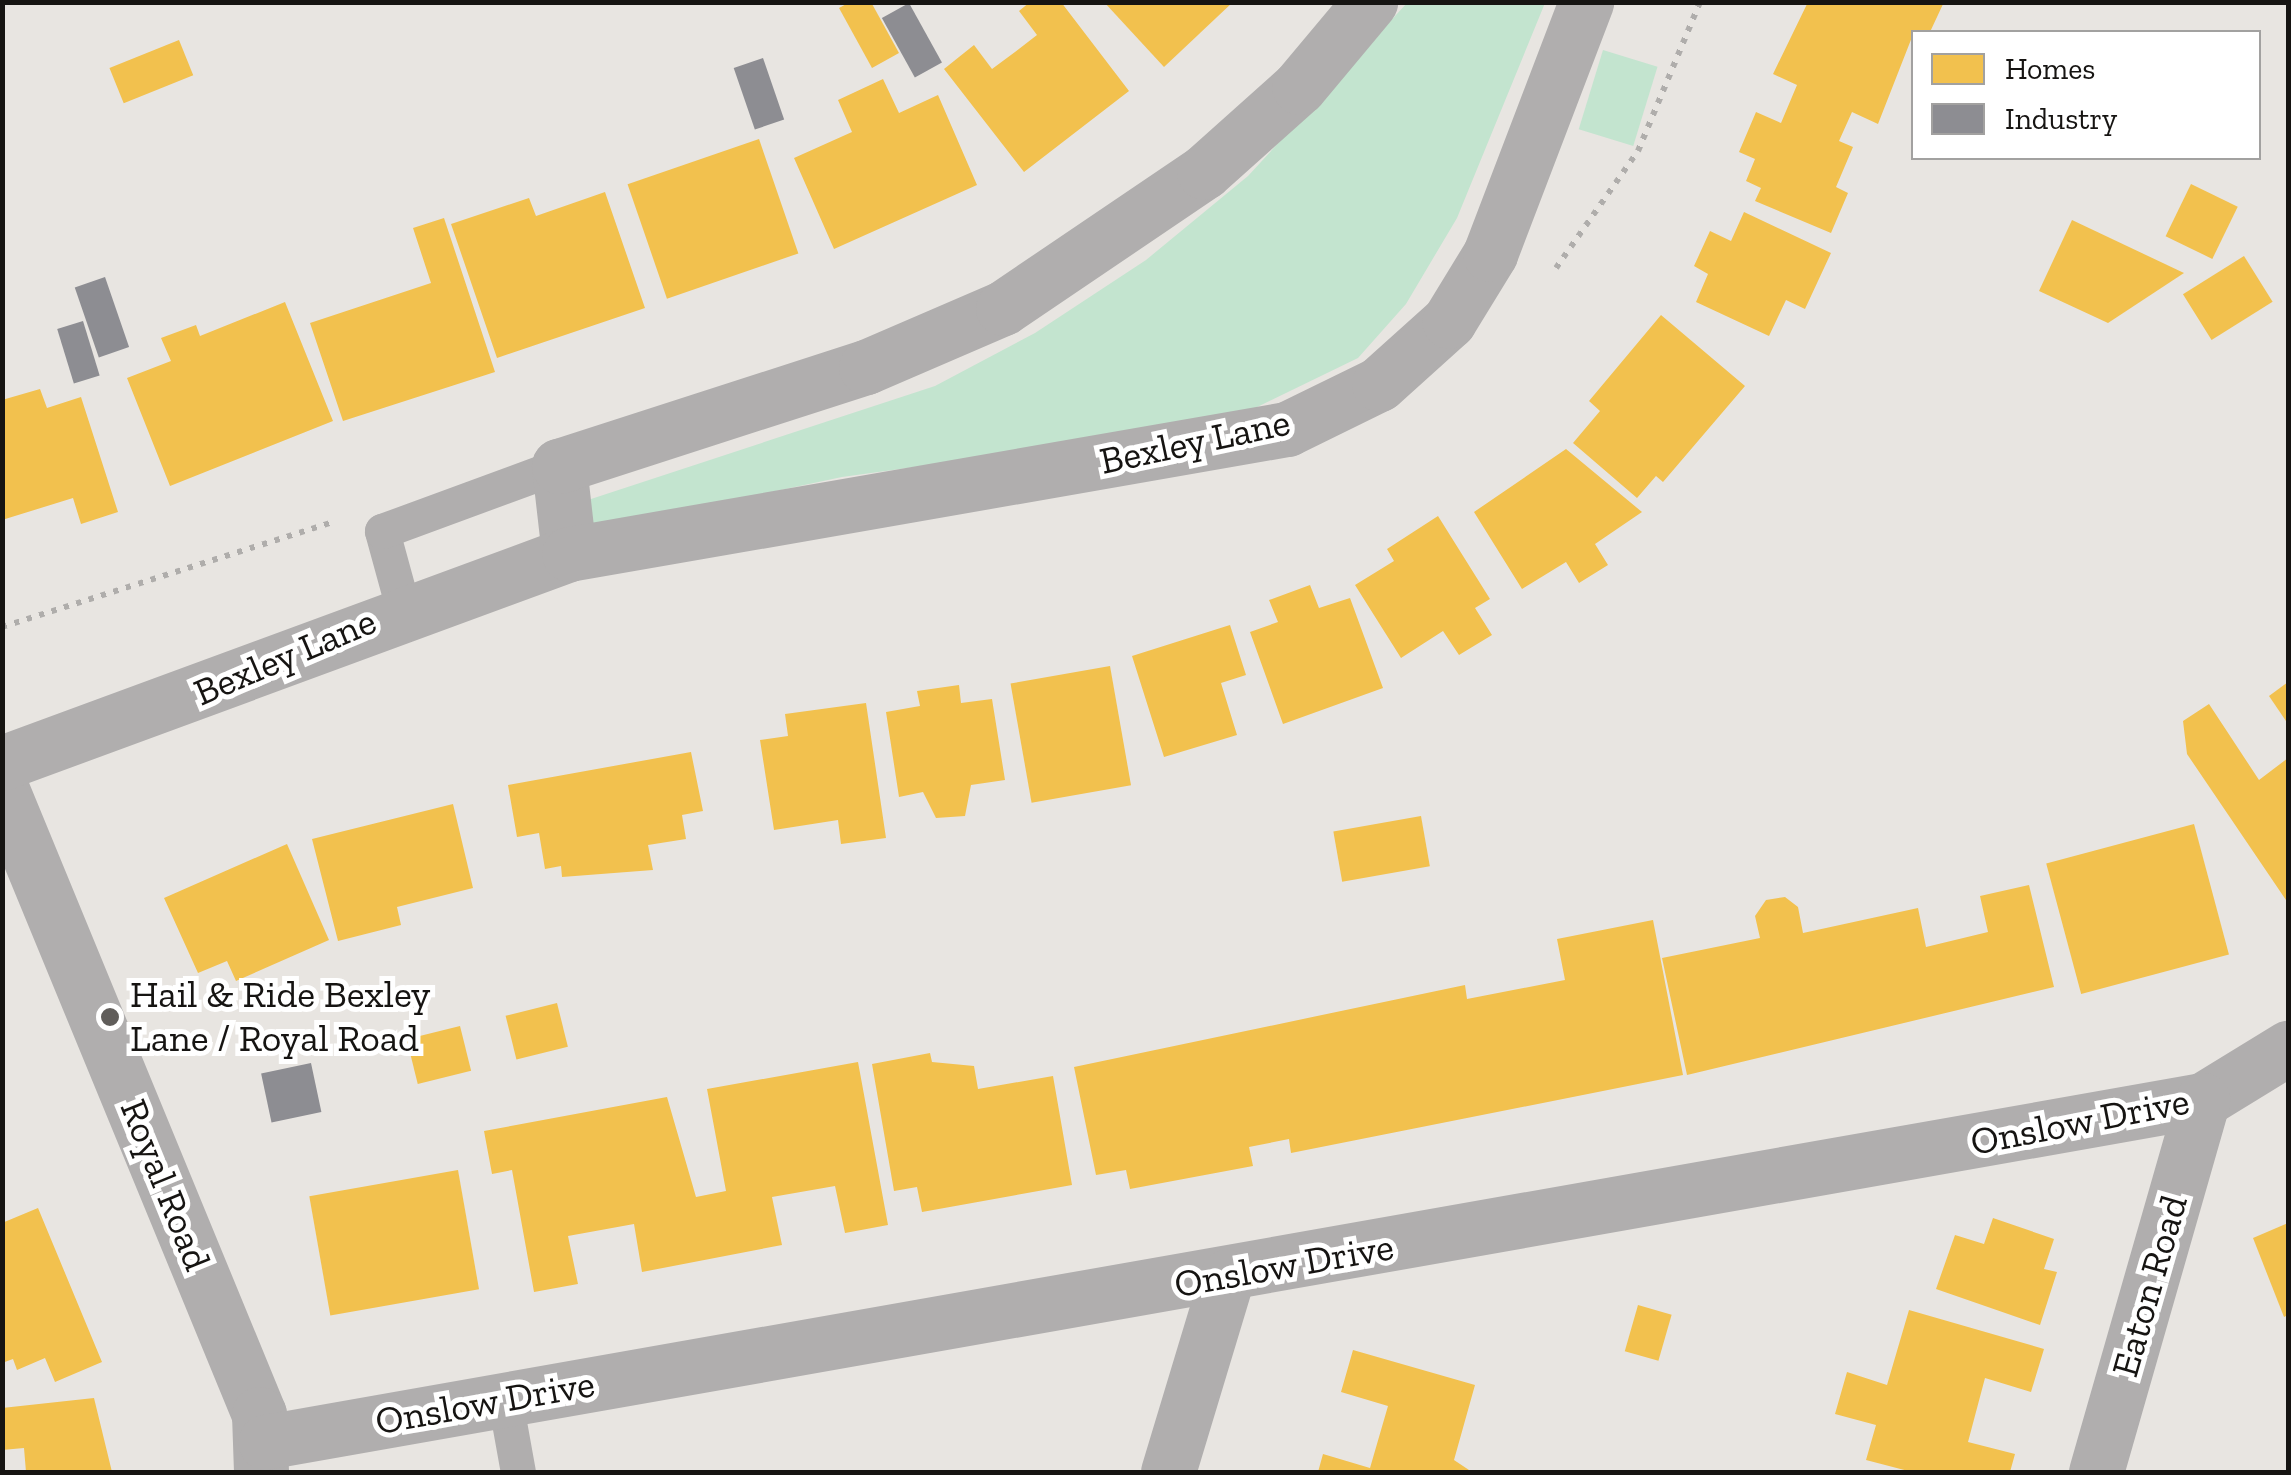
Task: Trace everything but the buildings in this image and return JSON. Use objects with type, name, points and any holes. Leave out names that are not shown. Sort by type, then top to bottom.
[{"type":"street","points":[[569,554],[559,466],[876,363],[1003,308],[1204,172],[1299,87],[1370,2]]},
{"type":"street","name":"Bexley Lane","points":[[2,763],[225,685],[402,608],[569,554],[1197,448],[1287,428],[1379,384],[1449,320],[1490,254],[1586,2]]},
{"type":"street","name":"Royal Road","points":[[2,790],[263,1457]]},
{"type":"street","name":"Onslow Drive","points":[[263,1457],[505,1400],[1227,1276],[2204,1100],[2288,1048]]},
{"type":"street","name":"Eaton Road","points":[[2096,1472],[2204,1100]]},
{"type":"street","points":[[1168,1472],[1227,1276]]},
{"type":"lane","points":[[402,608],[382,532],[559,466]]},
{"type":"lane","points":[[505,1400],[518,1472]]},
{"type":"path","points":[[2,627],[362,512],[382,532]]},
{"type":"green space","points":[[1407,3],[1545,3],[1457,218],[1406,304],[1358,358],[1220,425],[842,477],[592,530],[588,500],[935,386],[1035,333],[1146,260],[1248,176]]},
{"type":"green space","points":[[1603,50],[1658,67],[1633,146],[1579,129]]},
{"type":"place","name":"Hail & Ride Bexley Lane / Royal Road","points":[[110,1017]]}]
